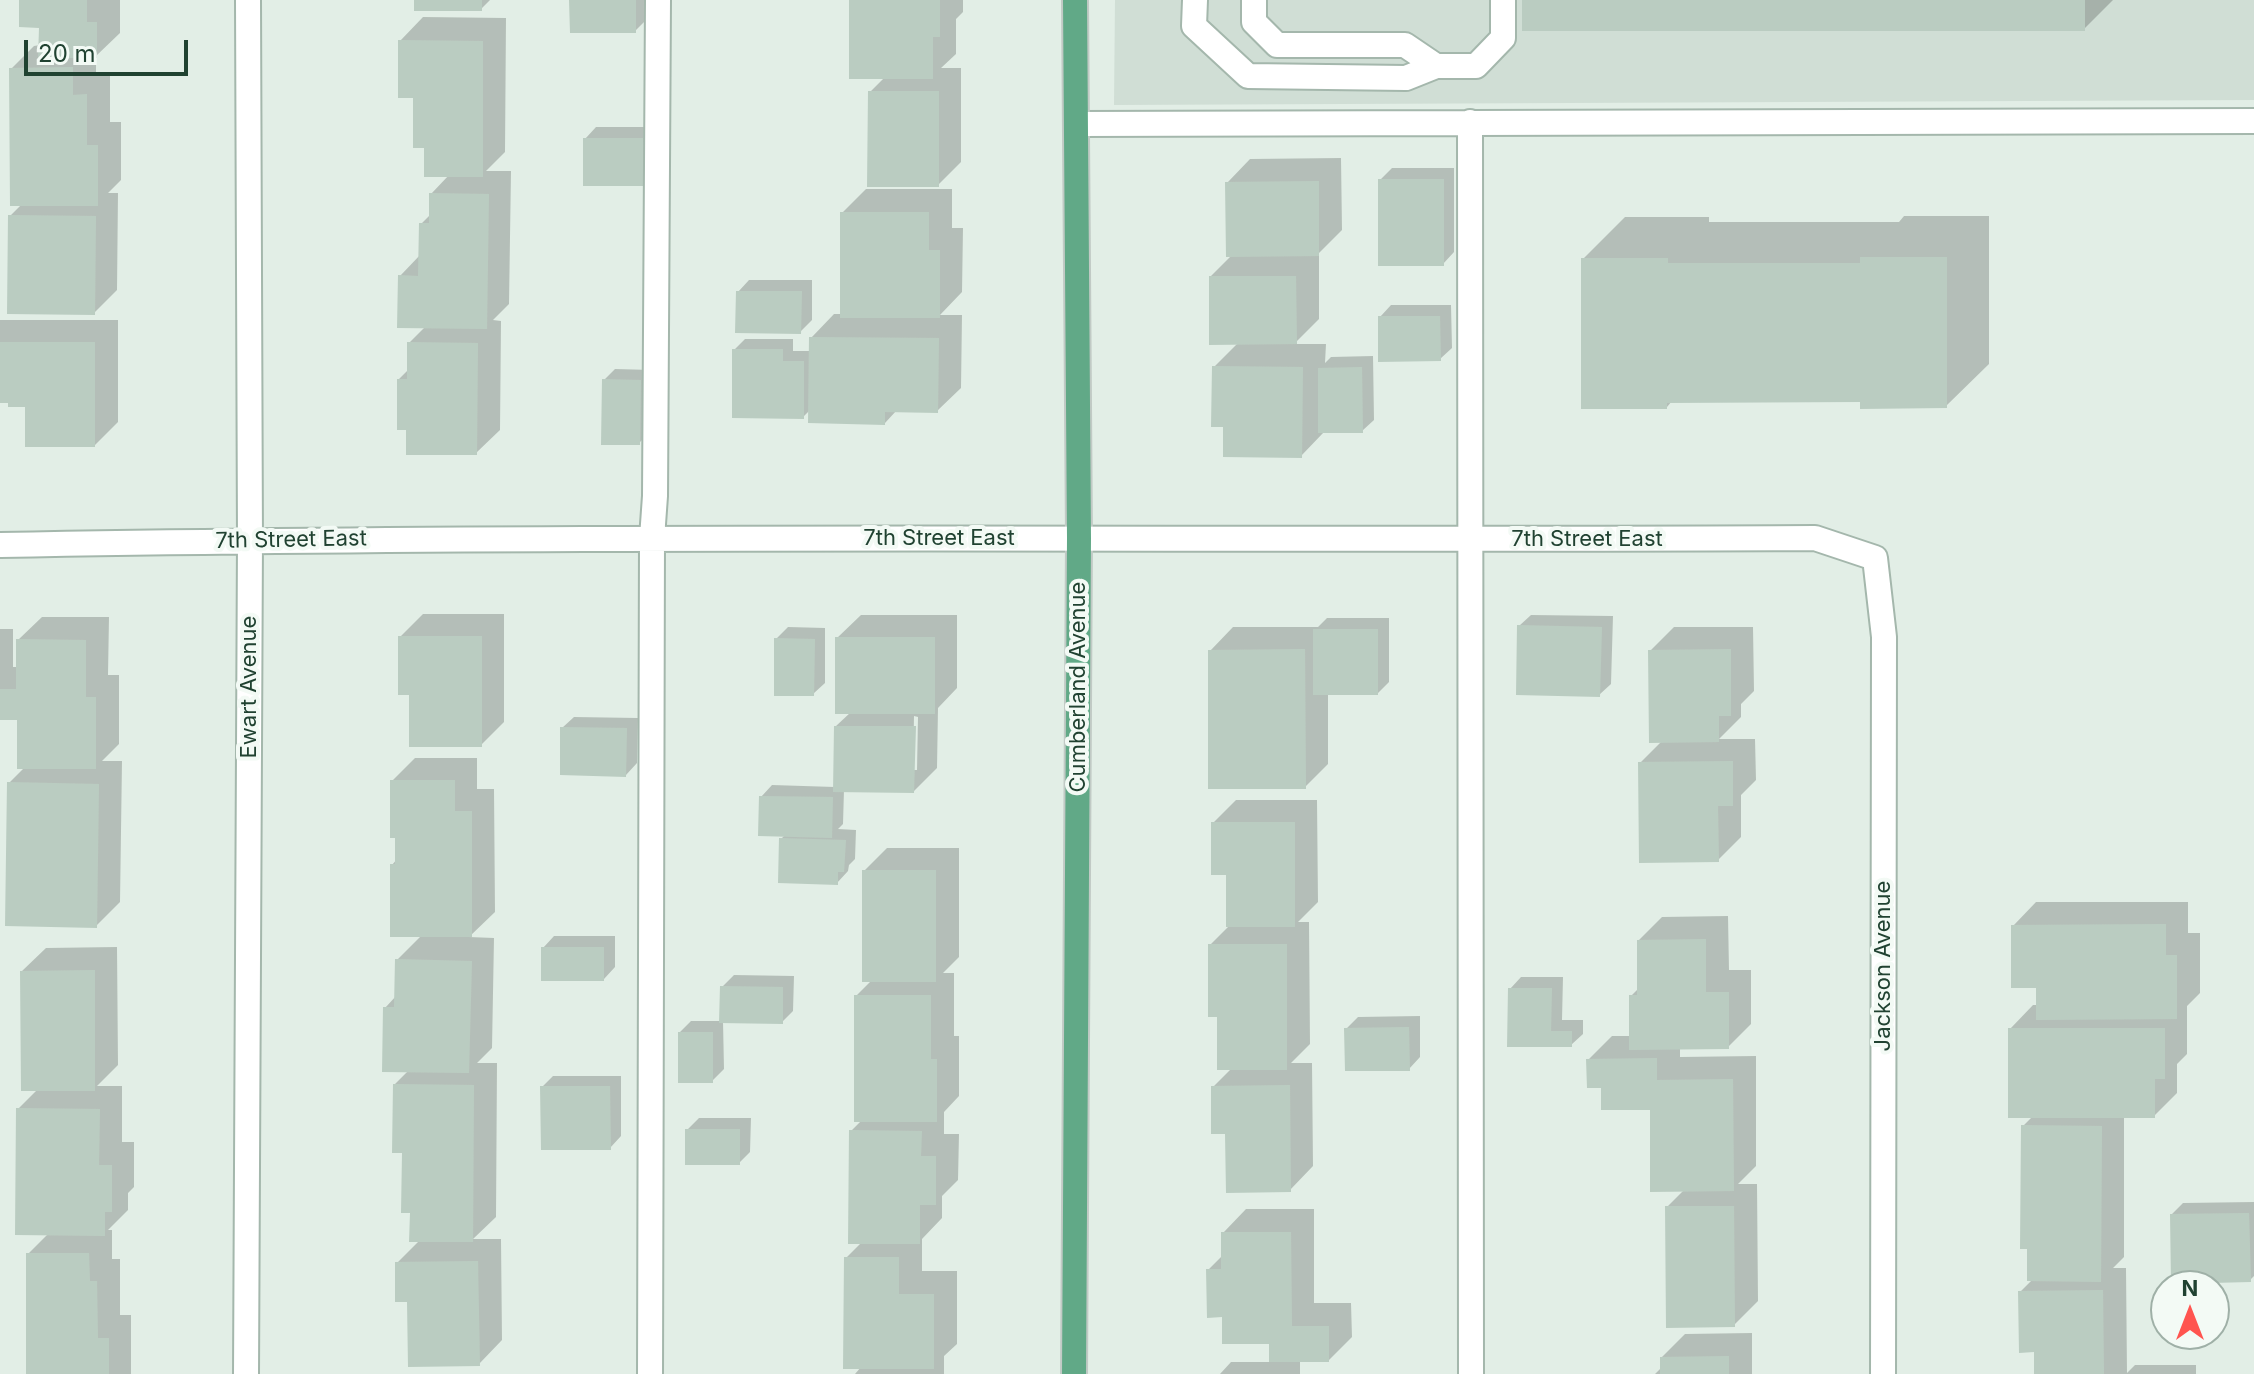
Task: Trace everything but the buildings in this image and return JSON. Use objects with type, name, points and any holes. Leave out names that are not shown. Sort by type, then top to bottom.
[{"type":"main road","name":"Cumberland Avenue","points":[[1074,1374],[1079,538],[1075,0]]},
{"type":"street","name":"Ewart Avenue","points":[[246,1374],[250,540],[248,0]]},
{"type":"street","points":[[650,1374],[652,538],[656,481],[658,0]]},
{"type":"street","points":[[1195,0],[1194,26],[1248,76],[1406,78],[1436,66],[1476,66],[1503,38],[1503,0]]},
{"type":"street","points":[[1254,0],[1254,22],[1277,45],[1405,45],[1436,66]]},
{"type":"street","points":[[1077,124],[2254,121]]},
{"type":"street","points":[[1470,122],[1471,1374]]},
{"type":"street","name":"7th Street East","points":[[0,545],[652,538],[1815,538],[1875,558]]},
{"type":"street","name":"Jackson Avenue","points":[[1875,558],[1884,637],[1883,1374]]},
{"type":"shaded area","points":[[1115,0],[2254,0],[2254,100],[1114,105]]}]
